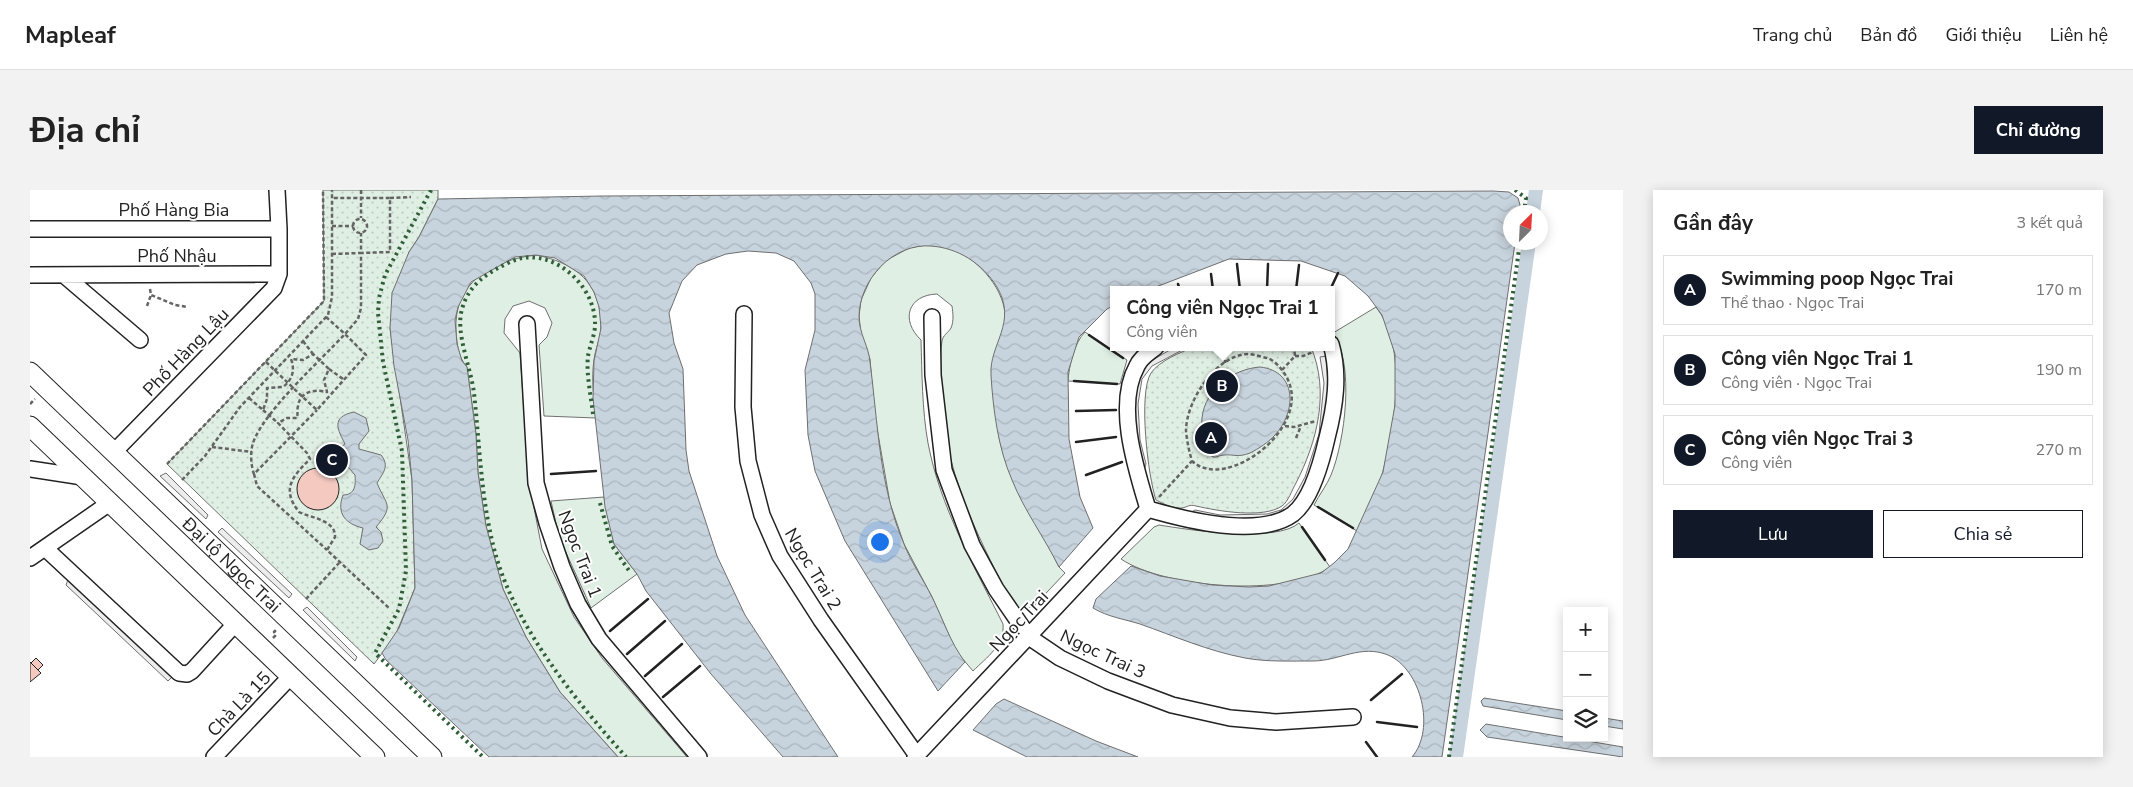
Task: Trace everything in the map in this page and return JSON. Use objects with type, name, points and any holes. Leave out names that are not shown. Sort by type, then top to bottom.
[{"type":"main road","name":"Đại lộ Ngọc Trai","points":[[30,372],[432,757]]},
{"type":"main road","points":[[30,426],[111,502],[290,677],[376,757]]},
{"type":"street","points":[[278,190],[279,274]]},
{"type":"street","name":"Phố Hàng Bia","points":[[30,229],[279,228]]},
{"type":"street","name":"Phố Nhậu","points":[[30,275],[279,274]]},
{"type":"street","name":"Phố Hàng Lậu","points":[[114,452],[274,288],[279,274]]},
{"type":"street","points":[[65,276],[140,340]]},
{"type":"street","name":"Ngọc Trai 2","points":[[744,314],[743,407],[748,461],[762,515],[780,556],[821,620],[916,757]]},
{"type":"street","name":"Ngọc Trai 3","points":[[932,316],[933,375],[944,470],[972,546],[996,589],[1029,637],[1068,662],[1108,681],[1172,705],[1230,718],[1276,722],[1353,717]]},
{"type":"street","name":"Ngọc Trai 1","points":[[527,324],[536,483],[546,523],[562,567],[578,604],[599,639],[699,757]]},
{"type":"street","points":[[1151,351],[1136,366],[1128,404],[1128,423],[1136,466],[1152,504],[1185,519],[1226,526],[1266,524],[1283,520],[1295,513],[1314,482],[1324,453],[1332,418],[1336,377],[1333,351]]},
{"type":"street","points":[[30,469],[83,477]]},
{"type":"street","points":[[30,558],[46,549],[111,502]]},
{"type":"street","name":"Ngọc Trai","points":[[916,757],[1152,504]]},
{"type":"street","points":[[46,549],[71,576],[173,671],[182,674],[192,671],[235,624]]},
{"type":"street","name":"Chà Là 15","points":[[214,757],[290,677]]},
{"type":"path","points":[[166,464],[324,301],[323,190]]},
{"type":"path","points":[[182,480],[212,447],[249,398],[326,317],[332,306],[332,190]]},
{"type":"path","points":[[361,190],[361,218],[368,225],[365,231],[361,233]]},
{"type":"path","points":[[332,198],[411,197]]},
{"type":"path","points":[[332,254],[390,252],[390,198]]},
{"type":"path","points":[[353,226],[355,221],[361,218]]},
{"type":"path","points":[[332,226],[353,226]]},
{"type":"path","points":[[353,226],[356,231],[361,233]]},
{"type":"path","points":[[361,233],[361,308],[358,319],[269,415],[252,445],[252,452],[257,486],[390,609]]},
{"type":"path","points":[[147,306],[151,295],[150,286]]},
{"type":"path","points":[[151,295],[175,305],[188,307]]},
{"type":"path","points":[[254,474],[317,410],[329,393],[344,380],[366,355],[326,317]]},
{"type":"path","points":[[303,341],[313,354],[344,380]]},
{"type":"path","points":[[1224,351],[1225,363]]},
{"type":"path","points":[[1294,351],[1295,356]]},
{"type":"path","points":[[1282,370],[1295,356],[1303,356],[1313,352]]},
{"type":"path","points":[[291,359],[303,360],[313,354]]},
{"type":"path","points":[[1248,354],[1271,360],[1282,370],[1292,388],[1292,404],[1284,425],[1275,438],[1253,455],[1228,468],[1213,471],[1198,466],[1192,461],[1186,430],[1198,390],[1218,367],[1225,363],[1248,354]]},
{"type":"path","points":[[262,384],[267,388],[284,387],[288,383],[294,368],[288,356]]},
{"type":"path","points":[[266,362],[317,410]]},
{"type":"path","points":[[329,369],[324,380],[329,393]]},
{"type":"path","points":[[263,410],[268,399],[267,388]]},
{"type":"path","points":[[304,423],[298,417],[298,406],[302,397],[317,390],[329,393]]},
{"type":"path","points":[[30,404],[35,398]]},
{"type":"path","points":[[249,398],[278,423],[307,453],[310,459],[292,478],[289,486],[293,502],[299,512],[320,519],[332,528],[336,537],[327,550]]},
{"type":"path","points":[[278,423],[287,418],[298,417]]},
{"type":"path","points":[[1284,425],[1301,426],[1318,421]]},
{"type":"path","points":[[1296,438],[1301,426]]},
{"type":"path","points":[[212,447],[252,452]]},
{"type":"path","points":[[1152,504],[1192,461]]},
{"type":"path","points":[[306,599],[339,563]]},
{"type":"path","points":[[272,639],[276,634],[274,632],[276,630]]},
{"type":"green space","points":[[323,190],[438,190],[438,199],[419,237],[409,252],[390,328],[412,480],[415,588],[395,636],[374,664],[167,464],[324,301]]},
{"type":"green space","points":[[926,245],[941,246],[959,252],[978,265],[999,293],[1003,303],[1005,320],[994,355],[993,367],[994,399],[999,437],[1017,488],[1059,567],[1065,573],[1034,606],[1021,611],[1014,608],[968,512],[951,462],[943,409],[941,348],[944,336],[952,325],[952,306],[937,294],[927,295],[919,299],[910,310],[909,317],[914,332],[921,340],[925,418],[933,467],[959,536],[1003,624],[1003,631],[998,644],[989,656],[973,671],[956,651],[932,597],[904,544],[890,503],[874,411],[870,359],[861,334],[859,316],[861,300],[871,278],[885,261],[909,248]]},
{"type":"green space","points":[[536,255],[563,263],[584,277],[596,298],[600,311],[601,326],[593,367],[596,418],[544,416],[539,345],[547,337],[552,323],[545,308],[529,301],[513,306],[505,319],[504,333],[520,353],[529,482],[542,549],[574,617],[602,658],[687,757],[618,757],[560,692],[526,637],[503,589],[486,526],[478,472],[476,434],[467,367],[460,355],[457,341],[457,314],[461,299],[479,276],[505,262]]},
{"type":"green space","points":[[1376,307],[1386,324],[1392,343],[1395,364],[1394,409],[1381,479],[1357,531],[1314,505],[1331,475],[1344,423],[1346,383],[1344,363],[1335,332]]},
{"type":"green space","points":[[1085,332],[1110,349],[1110,351],[1114,351],[1127,360],[1120,384],[1068,381],[1073,355]]},
{"type":"green space","points":[[1183,351],[1312,351],[1320,381],[1320,399],[1315,434],[1303,467],[1288,499],[1282,506],[1264,512],[1240,513],[1194,505],[1175,508],[1156,500],[1147,455],[1145,398],[1147,383],[1151,373],[1171,357]]},
{"type":"green space","points":[[604,497],[614,544],[637,574],[591,608],[559,537],[551,501]]},
{"type":"green space","points":[[1299,523],[1330,567],[1310,577],[1285,583],[1256,586],[1226,586],[1195,582],[1166,577],[1141,569],[1121,559],[1154,527],[1159,525],[1190,530],[1253,534],[1288,529]]},
{"type":"shaded area","points":[[1168,351],[1180,351],[1152,366],[1142,379],[1138,404],[1140,440],[1146,464],[1143,472],[1135,429],[1135,383],[1141,370],[1149,362]]},
{"type":"shaded area","points":[[1326,356],[1329,397],[1322,445],[1297,502],[1277,517],[1244,520],[1188,514],[1195,510],[1220,515],[1267,514],[1281,510],[1293,499],[1305,477],[1319,434],[1324,383],[1320,357]]},
{"type":"shaded area","points":[[166,473],[208,515],[206,519],[160,476]]},
{"type":"shaded area","points":[[222,528],[292,594],[289,598],[218,532]]},
{"type":"shaded area","points":[[69,577],[174,675],[168,681],[66,585]]},
{"type":"shaded area","points":[[307,607],[357,657],[355,661],[303,610]]},
{"type":"water","points":[[1509,192],[1518,198],[1520,205],[1503,205],[1503,250],[1514,250],[1442,757],[1412,757],[1419,745],[1423,731],[1424,716],[1421,701],[1409,673],[1399,662],[1388,655],[1369,651],[1313,661],[1270,661],[1245,658],[1204,647],[1140,624],[1110,616],[1093,608],[1096,599],[1131,566],[1160,576],[1212,585],[1269,586],[1321,573],[1348,549],[1383,472],[1395,405],[1395,354],[1382,315],[1368,296],[1345,276],[1301,261],[1229,259],[1158,286],[1110,286],[1110,308],[1079,337],[1068,372],[1069,439],[1080,497],[1093,528],[1059,567],[1017,491],[1007,468],[1000,442],[991,375],[994,353],[1004,322],[1003,300],[991,278],[969,258],[951,250],[931,246],[917,247],[904,251],[892,257],[881,266],[865,290],[859,317],[869,356],[884,477],[889,500],[907,551],[932,597],[955,647],[965,662],[938,691],[845,541],[815,471],[808,435],[805,370],[815,330],[815,294],[811,283],[794,261],[776,253],[748,251],[726,254],[697,265],[682,281],[669,313],[674,343],[683,369],[686,450],[689,471],[717,556],[745,615],[838,757],[783,757],[711,674],[646,591],[637,574],[614,544],[605,507],[593,398],[594,361],[601,328],[599,307],[594,292],[584,276],[555,258],[536,255],[515,257],[471,282],[458,307],[455,320],[457,344],[462,361],[467,367],[476,434],[478,473],[486,526],[503,589],[526,637],[560,692],[618,757],[489,757],[386,660],[382,653],[399,628],[415,588],[412,480],[408,440],[394,366],[390,328],[392,293],[409,252],[419,237],[438,199],[602,196]]},
{"type":"water","points":[[1260,367],[1272,370],[1281,376],[1287,384],[1290,404],[1282,425],[1270,440],[1250,453],[1213,457],[1201,448],[1203,434],[1202,418],[1209,398],[1222,382],[1231,376]]},
{"type":"water","points":[[354,412],[366,418],[369,431],[359,444],[359,449],[381,455],[385,463],[385,469],[377,483],[387,505],[382,520],[376,527],[381,532],[383,541],[378,548],[369,550],[360,544],[363,528],[347,521],[341,508],[343,495],[347,495],[354,489],[355,475],[346,466],[341,464],[334,465],[332,462],[334,452],[345,444],[338,429],[339,421],[346,414]]},
{"type":"water","points":[[1484,698],[1563,710],[1563,719],[1483,706],[1481,701]]},
{"type":"water","points":[[1004,699],[1096,741],[1138,757],[1027,757],[973,730],[996,704]]},
{"type":"water","points":[[1608,719],[1623,721],[1623,729],[1608,727]]},
{"type":"water","points":[[1486,724],[1563,737],[1563,742],[1593,742],[1623,747],[1623,757],[1487,737],[1480,730]]},
{"type":"building","points":[[322,468],[330,471],[336,477],[339,489],[336,501],[330,507],[314,510],[306,507],[300,501],[297,485],[300,477],[306,471]]},
{"type":"building","points":[[36,658],[43,665],[38,670],[31,663]]},
{"type":"building","points":[[30,662],[41,673],[30,682]]},
{"type":"waterway","points":[[1534,205],[1536,190]]},
{"type":"waterway","points":[[1456,757],[1528,250]]},
{"type":"hedge","points":[[431,190],[385,275],[379,298],[378,313],[383,362],[402,451],[406,571],[399,609],[375,653],[483,757]]},
{"type":"hedge","points":[[1515,190],[1526,198],[1525,205]]},
{"type":"hedge","points":[[1449,757],[1519,250]]},
{"type":"hedge","points":[[593,414],[588,378],[588,356],[595,330],[595,322],[593,307],[587,293],[578,281],[566,270],[539,258],[525,258],[510,262],[480,280],[465,300],[460,318],[464,351],[474,393],[487,516],[496,556],[518,610],[533,637],[568,688],[626,757]]},
{"type":"hedge","points":[[600,503],[612,546],[630,572]]},
{"type":"wall","points":[[1237,264],[1240,286]]},
{"type":"wall","points":[[1267,286],[1268,264]]},
{"type":"wall","points":[[1296,286],[1299,265]]},
{"type":"wall","points":[[1332,286],[1338,273]]},
{"type":"wall","points":[[1211,274],[1212,286]]},
{"type":"wall","points":[[1089,335],[1110,349]]},
{"type":"wall","points":[[1113,351],[1123,358]]},
{"type":"wall","points":[[1074,381],[1117,384]]},
{"type":"wall","points":[[1076,411],[1116,410]]},
{"type":"wall","points":[[1076,442],[1116,437]]},
{"type":"wall","points":[[1086,475],[1122,462]]},
{"type":"wall","points":[[551,474],[596,471]]},
{"type":"wall","points":[[1318,507],[1353,528]]},
{"type":"wall","points":[[1302,527],[1325,560]]},
{"type":"wall","points":[[610,631],[648,599]]},
{"type":"wall","points":[[627,654],[665,621]]},
{"type":"wall","points":[[645,676],[682,644]]},
{"type":"wall","points":[[663,697],[700,666]]},
{"type":"wall","points":[[1371,700],[1402,674]]},
{"type":"wall","points":[[1377,722],[1417,727]]},
{"type":"wall","points":[[1366,742],[1377,757]]},
{"type":"place","name":"Công viên Ngọc Trai 1","points":[[1222,386]]},
{"type":"place","name":"Swimming poop Ngọc Trai","points":[[1211,438]]},
{"type":"place","name":"Công viên Ngọc Trai 3","points":[[332,460]]}]
